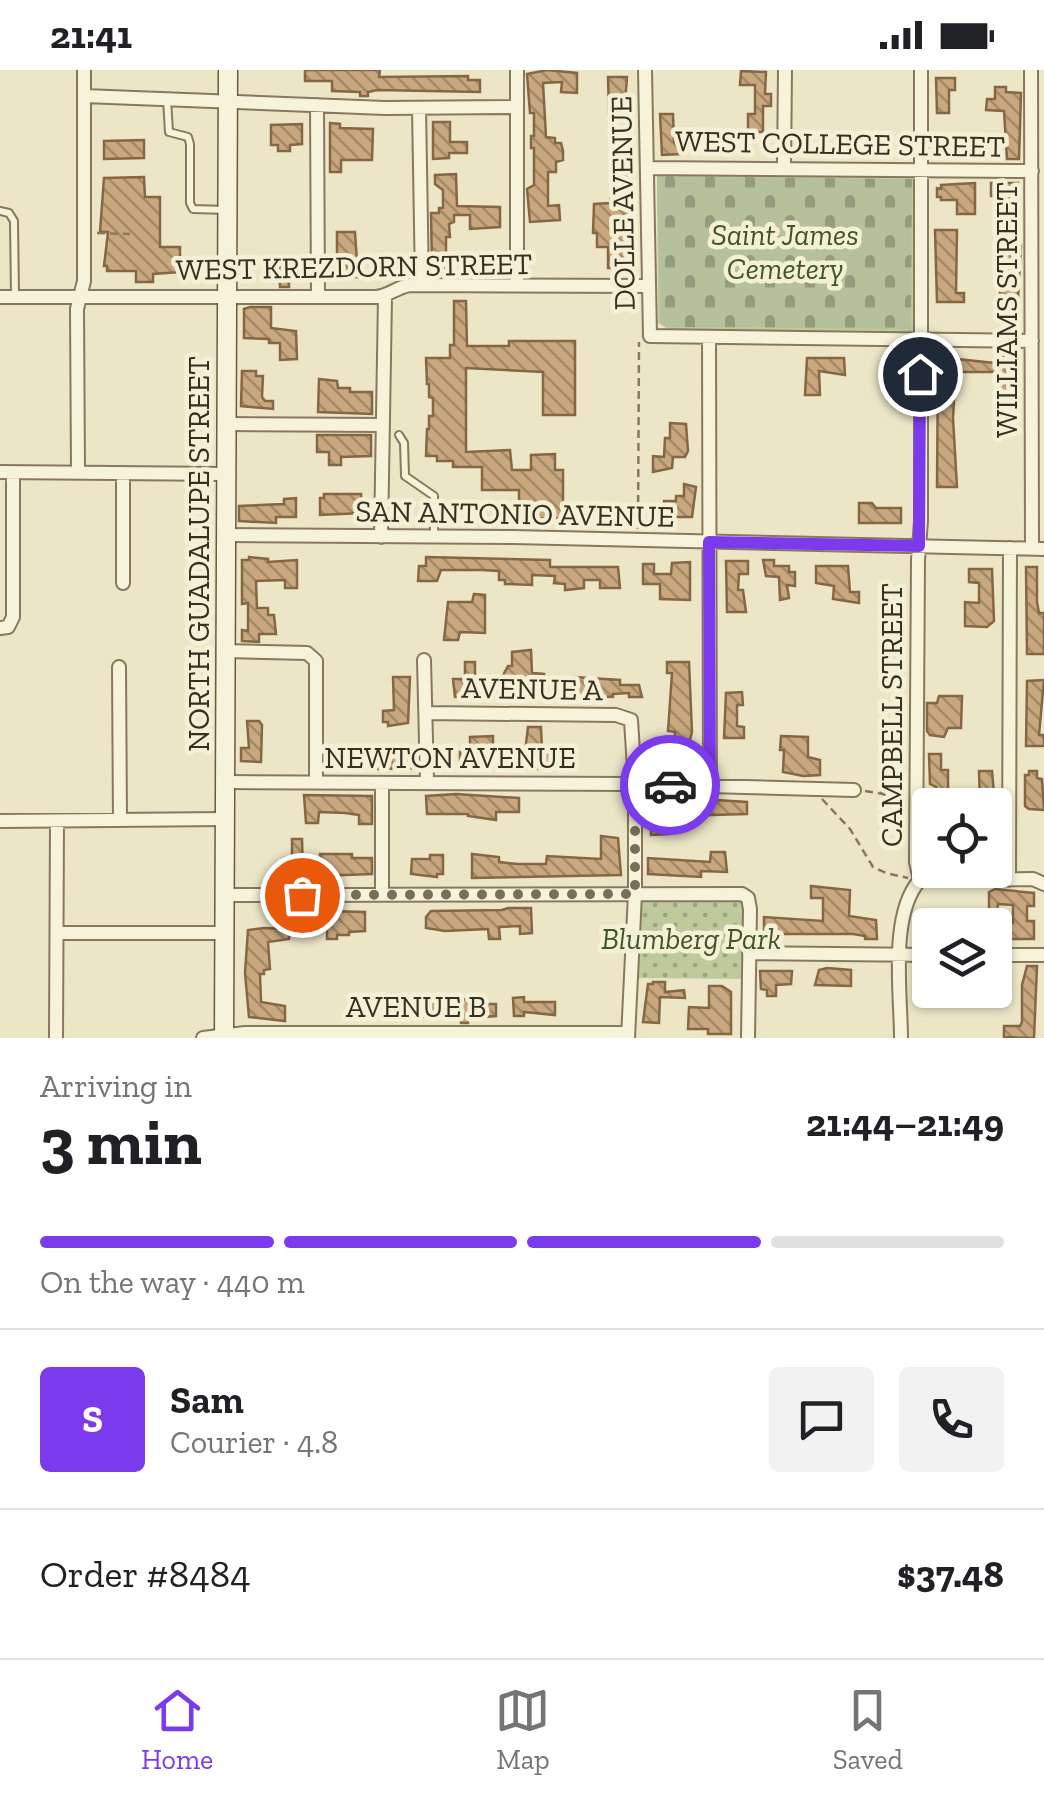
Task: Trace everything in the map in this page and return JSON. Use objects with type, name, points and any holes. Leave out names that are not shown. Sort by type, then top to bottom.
[{"type":"street","points":[[78,472],[77,309],[84,281],[84,70]]},
{"type":"street","name":"NORTH GUADALUPE STREET","points":[[224,1037],[228,70]]},
{"type":"street","points":[[517,70],[517,286]]},
{"type":"street","name":"DOLLE AVENUE","points":[[645,70],[649,286],[645,336]]},
{"type":"street","points":[[784,168],[786,70]]},
{"type":"street","name":"CAMPBELL STREET","points":[[917,788],[921,70]]},
{"type":"street","name":"WILLIAMS STREET","points":[[1031,70],[1038,549]]},
{"type":"street","points":[[84,96],[418,108],[517,107]]},
{"type":"street","points":[[317,105],[318,297]]},
{"type":"street","points":[[418,108],[422,284]]},
{"type":"street","name":"WEST COLLEGE STREET","points":[[647,168],[1032,171]]},
{"type":"street","name":"WEST KREZDORN STREET","points":[[8,297],[385,297],[395,288],[422,284],[649,286]]},
{"type":"street","points":[[381,536],[385,297]]},
{"type":"street","points":[[645,336],[1032,341]]},
{"type":"street","points":[[709,337],[710,786]]},
{"type":"street","points":[[226,424],[383,425]]},
{"type":"street","points":[[0,628],[12,622],[6,472],[226,474]]},
{"type":"street","points":[[124,474],[124,583]]},
{"type":"street","name":"SAN ANTONIO AVENUE","points":[[226,535],[1038,549]]},
{"type":"street","points":[[1009,788],[1010,548]]},
{"type":"street","points":[[0,601],[11,581]]},
{"type":"street","points":[[226,652],[300,652],[314,658],[318,670],[316,782]]},
{"type":"street","points":[[424,660],[427,782]]},
{"type":"street","points":[[120,667],[120,820]]},
{"type":"street","name":"AVENUE A","points":[[426,712],[624,715],[634,728],[635,784]]},
{"type":"street","name":"NEWTON AVENUE","points":[[225,782],[635,784],[854,790]]},
{"type":"street","points":[[382,782],[382,894]]},
{"type":"street","points":[[628,1035],[635,894],[635,784]]},
{"type":"street","points":[[0,820],[225,819]]},
{"type":"street","points":[[56,1038],[58,820]]},
{"type":"street","points":[[1012,880],[1044,884]]},
{"type":"street","points":[[901,1038],[902,918],[914,888]]},
{"type":"street","points":[[225,895],[746,896],[750,902],[748,1038]]},
{"type":"street","points":[[58,933],[224,933]]},
{"type":"street","points":[[749,953],[912,954]]},
{"type":"street","points":[[1012,955],[1044,955]]},
{"type":"street","name":"AVENUE B","points":[[203,1038],[312,1032],[628,1035]]},
{"type":"lane","points":[[167,98],[169,132],[188,137],[190,144],[190,204],[200,211],[228,210]]},
{"type":"lane","points":[[0,210],[9,213],[14,221],[8,297]]},
{"type":"lane","points":[[400,435],[404,443],[405,476],[434,496],[434,537]]},
{"type":"path","points":[[91,233],[130,234]]},
{"type":"path","points":[[638,540],[645,336]]},
{"type":"path","points":[[809,789],[843,820],[873,866],[886,874],[912,879]]},
{"type":"path","points":[[854,790],[900,792],[912,800]]},
{"type":"path","points":[[876,792],[912,802]]},
{"type":"green space","points":[[657,174],[913,176],[914,330],[909,333],[671,331],[658,323]],"holes":[[[658,177],[911,179],[910,328],[666,327],[660,323]]]},
{"type":"green space","name":"Saint James Cemetery","points":[[657,176],[912,179],[911,329],[666,327],[660,323]]},
{"type":"green space","name":"Blumberg Park","points":[[739,900],[744,908],[743,979],[638,978],[641,901]]},
{"type":"building","points":[[305,70],[380,70],[379,77],[468,76],[468,80],[480,80],[480,92],[377,90],[360,96],[360,92],[332,91],[332,81],[305,81]]},
{"type":"building","points":[[547,70],[577,73],[577,93],[561,92],[562,82],[543,83],[546,137],[555,138],[563,151],[563,160],[556,162],[556,172],[548,172],[548,206],[559,205],[560,220],[530,222],[527,189],[534,185],[534,113],[530,113],[527,74]]},
{"type":"building","points":[[741,71],[766,72],[765,94],[771,94],[771,106],[763,106],[763,132],[748,132],[748,114],[755,114],[755,85],[740,85]]},
{"type":"building","points":[[608,77],[627,77],[624,115],[609,115]]},
{"type":"building","points":[[936,78],[955,78],[955,90],[949,90],[949,113],[937,113]]},
{"type":"building","points":[[995,87],[1021,93],[1019,159],[1007,159],[1004,111],[986,110],[987,99],[995,99]]},
{"type":"building","points":[[660,114],[673,114],[674,142],[680,142],[681,154],[662,155]]},
{"type":"building","points":[[433,122],[450,122],[450,142],[467,142],[467,153],[449,153],[449,158],[433,159]]},
{"type":"building","points":[[330,123],[340,124],[340,128],[373,129],[372,160],[341,160],[341,172],[330,172]]},
{"type":"building","points":[[302,124],[302,144],[290,145],[290,151],[278,151],[278,145],[271,145],[271,125]]},
{"type":"building","points":[[627,138],[630,268],[608,268],[608,247],[597,247],[597,233],[593,233],[594,204],[610,203],[616,185],[616,139]]},
{"type":"building","points":[[144,140],[144,158],[104,159],[104,141]]},
{"type":"building","points":[[456,174],[457,206],[500,207],[500,227],[470,229],[470,215],[454,215],[454,222],[449,224],[450,237],[446,237],[451,269],[436,269],[432,267],[431,213],[439,213],[439,208],[443,208],[443,190],[435,184],[435,175]]},
{"type":"building","points":[[144,177],[145,197],[160,197],[160,247],[180,247],[180,272],[153,274],[153,282],[136,282],[136,271],[107,271],[104,266],[108,232],[100,232],[104,178]]},
{"type":"building","points":[[975,183],[975,214],[957,214],[957,200],[937,197],[941,185]]},
{"type":"building","points":[[991,183],[1018,183],[1013,212],[1017,213],[1021,246],[1018,297],[1000,297],[1000,280],[995,280],[996,258],[1005,258],[1005,237],[1000,237],[999,196],[991,196]]},
{"type":"building","points":[[935,230],[957,230],[956,293],[964,293],[964,302],[937,302]]},
{"type":"building","points":[[337,232],[355,232],[358,277],[328,277],[328,260],[337,260]]},
{"type":"building","points":[[282,261],[306,261],[306,277],[289,279],[289,287],[280,287]]},
{"type":"building","points":[[454,301],[466,301],[467,346],[509,346],[509,341],[575,341],[575,415],[543,415],[543,372],[466,368],[466,452],[510,450],[512,470],[531,470],[531,455],[555,454],[555,470],[563,470],[563,518],[519,519],[519,490],[482,490],[482,467],[453,467],[453,461],[426,456],[433,398],[429,397],[426,358],[450,358],[450,345],[454,345]]},
{"type":"building","points":[[271,307],[271,328],[296,331],[297,359],[280,360],[280,343],[244,338],[244,309]]},
{"type":"building","points":[[995,351],[1015,356],[1014,418],[1002,418],[996,372],[959,372],[956,367],[953,418],[957,487],[937,487],[938,357],[995,363]]},
{"type":"building","points":[[807,358],[844,358],[845,375],[819,371],[820,395],[805,395]]},
{"type":"building","points":[[242,371],[256,371],[256,376],[263,376],[262,397],[273,401],[273,409],[241,406]]},
{"type":"building","points":[[319,379],[337,381],[338,388],[350,388],[350,392],[372,392],[372,414],[318,412]]},
{"type":"building","points":[[670,423],[686,424],[688,451],[685,457],[673,457],[672,468],[653,472],[653,456],[664,457]]},
{"type":"building","points":[[317,435],[371,435],[371,456],[341,457],[341,465],[329,465],[329,452],[317,452]]},
{"type":"building","points":[[684,484],[696,487],[692,517],[664,517],[664,501],[684,496]]},
{"type":"building","points":[[324,494],[361,494],[362,513],[320,515],[320,498]]},
{"type":"building","points":[[296,498],[296,517],[276,517],[276,523],[239,521],[239,506],[284,504],[284,499]]},
{"type":"building","points":[[859,503],[901,508],[901,523],[859,523]]},
{"type":"building","points":[[249,557],[268,562],[297,560],[297,588],[285,588],[285,580],[256,581],[257,608],[268,608],[268,615],[274,615],[276,634],[259,634],[259,642],[242,641],[242,630],[248,631],[248,603],[242,604],[242,560]]},
{"type":"building","points":[[426,557],[550,560],[550,567],[618,567],[620,588],[600,588],[600,580],[584,580],[584,588],[565,590],[565,584],[554,583],[555,576],[532,575],[532,585],[505,584],[505,580],[499,580],[499,571],[482,570],[441,570],[437,581],[418,581],[419,566],[426,566]]},
{"type":"building","points":[[763,560],[774,560],[774,566],[789,566],[789,572],[795,572],[795,586],[787,585],[789,598],[780,600],[779,577],[766,576]]},
{"type":"building","points":[[726,561],[748,561],[748,574],[739,574],[738,590],[743,590],[746,612],[727,612]]},
{"type":"building","points":[[690,562],[690,600],[660,599],[660,584],[643,584],[643,564],[654,564],[654,574],[671,574],[672,563]]},
{"type":"building","points":[[816,566],[848,566],[850,592],[859,592],[859,603],[833,599],[834,586],[816,583]]},
{"type":"building","points":[[1026,567],[1037,567],[1037,602],[1039,613],[1044,613],[1044,654],[1027,654]]},
{"type":"building","points":[[969,569],[992,569],[994,621],[987,627],[965,626],[965,602],[979,603],[979,583],[969,582]]},
{"type":"building","points":[[474,594],[485,595],[485,633],[460,632],[458,640],[444,640],[448,602],[472,602]]},
{"type":"building","points":[[531,650],[532,673],[544,674],[544,696],[455,697],[453,679],[465,679],[465,662],[475,662],[475,678],[501,679],[508,666],[512,666],[512,652]]},
{"type":"building","points":[[667,662],[689,662],[692,732],[681,773],[659,772],[658,760],[674,760],[675,732],[668,731],[672,673],[667,673]]},
{"type":"building","points":[[393,677],[410,677],[408,723],[388,726],[388,722],[383,722],[383,711],[394,710]]},
{"type":"building","points":[[574,677],[639,685],[642,697],[629,697],[629,693],[613,697],[574,696]]},
{"type":"building","points":[[1044,680],[1039,735],[1044,735],[1044,746],[1026,746],[1027,681]]},
{"type":"building","points":[[742,692],[743,705],[737,705],[737,726],[744,727],[744,738],[724,738],[726,693]]},
{"type":"building","points":[[939,696],[962,696],[961,728],[948,728],[944,737],[927,731],[927,703],[937,703]]},
{"type":"building","points":[[247,721],[259,721],[262,725],[261,762],[241,761],[241,748],[249,748]]},
{"type":"building","points":[[528,727],[541,727],[542,751],[569,752],[568,769],[523,769]]},
{"type":"building","points":[[493,736],[493,757],[475,757],[470,768],[460,768],[460,752],[470,752],[470,737]]},
{"type":"building","points":[[781,736],[808,737],[808,757],[820,760],[820,775],[783,772]]},
{"type":"building","points":[[375,753],[416,755],[417,768],[378,769],[374,765]]},
{"type":"building","points":[[929,754],[941,754],[941,770],[948,770],[948,788],[930,784]]},
{"type":"building","points":[[979,771],[992,771],[994,788],[980,788]]},
{"type":"building","points":[[1037,771],[1037,778],[1042,779],[1044,810],[1025,806],[1025,775]]},
{"type":"building","points":[[304,795],[372,796],[372,824],[359,824],[359,815],[319,812],[318,823],[306,823]]},
{"type":"building","points":[[426,796],[519,798],[519,812],[496,812],[496,820],[468,814],[427,814]]},
{"type":"building","points":[[679,800],[747,802],[747,814],[677,816]]},
{"type":"building","points":[[651,812],[677,812],[677,826],[669,826],[669,834],[651,835]]},
{"type":"building","points":[[601,836],[618,838],[621,875],[472,878],[472,854],[518,864],[546,864],[547,856],[601,859]]},
{"type":"building","points":[[292,839],[302,839],[303,875],[283,876],[285,858],[292,858]]},
{"type":"building","points":[[711,852],[725,852],[727,872],[701,871],[701,877],[648,874],[648,858],[710,862]]},
{"type":"building","points":[[320,854],[372,858],[372,874],[320,876]]},
{"type":"building","points":[[430,855],[443,855],[443,874],[411,874],[412,859],[430,859]]},
{"type":"building","points":[[811,886],[850,890],[849,916],[876,920],[877,939],[853,934],[764,934],[764,917],[823,921],[823,898],[811,898]]},
{"type":"building","points":[[995,889],[1034,893],[1034,906],[1027,906],[1027,921],[1034,921],[1034,939],[1012,939],[1013,905],[989,908],[989,892]]},
{"type":"building","points":[[531,908],[532,933],[520,934],[520,926],[499,927],[500,939],[489,939],[488,929],[426,928],[426,917],[431,911]]},
{"type":"building","points":[[327,911],[365,912],[365,931],[327,939]]},
{"type":"building","points":[[289,929],[289,939],[268,942],[270,969],[260,974],[261,1002],[285,1006],[285,1021],[249,1017],[245,973],[248,930]]},
{"type":"building","points":[[1027,966],[1037,966],[1034,1038],[1004,1037],[1004,1026],[1020,1026],[1022,1022],[1022,985]]},
{"type":"building","points":[[819,970],[851,970],[851,986],[815,985]]},
{"type":"building","points":[[760,971],[792,971],[791,984],[776,985],[776,996],[767,996],[767,990],[761,989]]},
{"type":"building","points":[[665,982],[665,992],[684,990],[685,998],[660,997],[659,1023],[643,1022],[648,984]]},
{"type":"building","points":[[709,986],[722,986],[731,992],[731,1034],[688,1029],[689,1007],[709,1008]]},
{"type":"building","points":[[388,994],[399,994],[401,1000],[439,1003],[468,999],[468,1004],[496,1004],[496,1016],[484,1017],[484,1011],[468,1012],[468,1023],[461,1023],[460,1016],[450,1015],[395,1018],[390,1015]]},
{"type":"building","points":[[524,997],[524,1002],[555,1002],[555,1015],[524,1012],[524,1016],[514,1016],[513,998]]},
{"type":"way so far","points":[[302,895],[635,894],[635,784],[670,785]]},
{"type":"route","points":[[670,785],[710,786],[709,542],[919,546],[920,374]]}]
